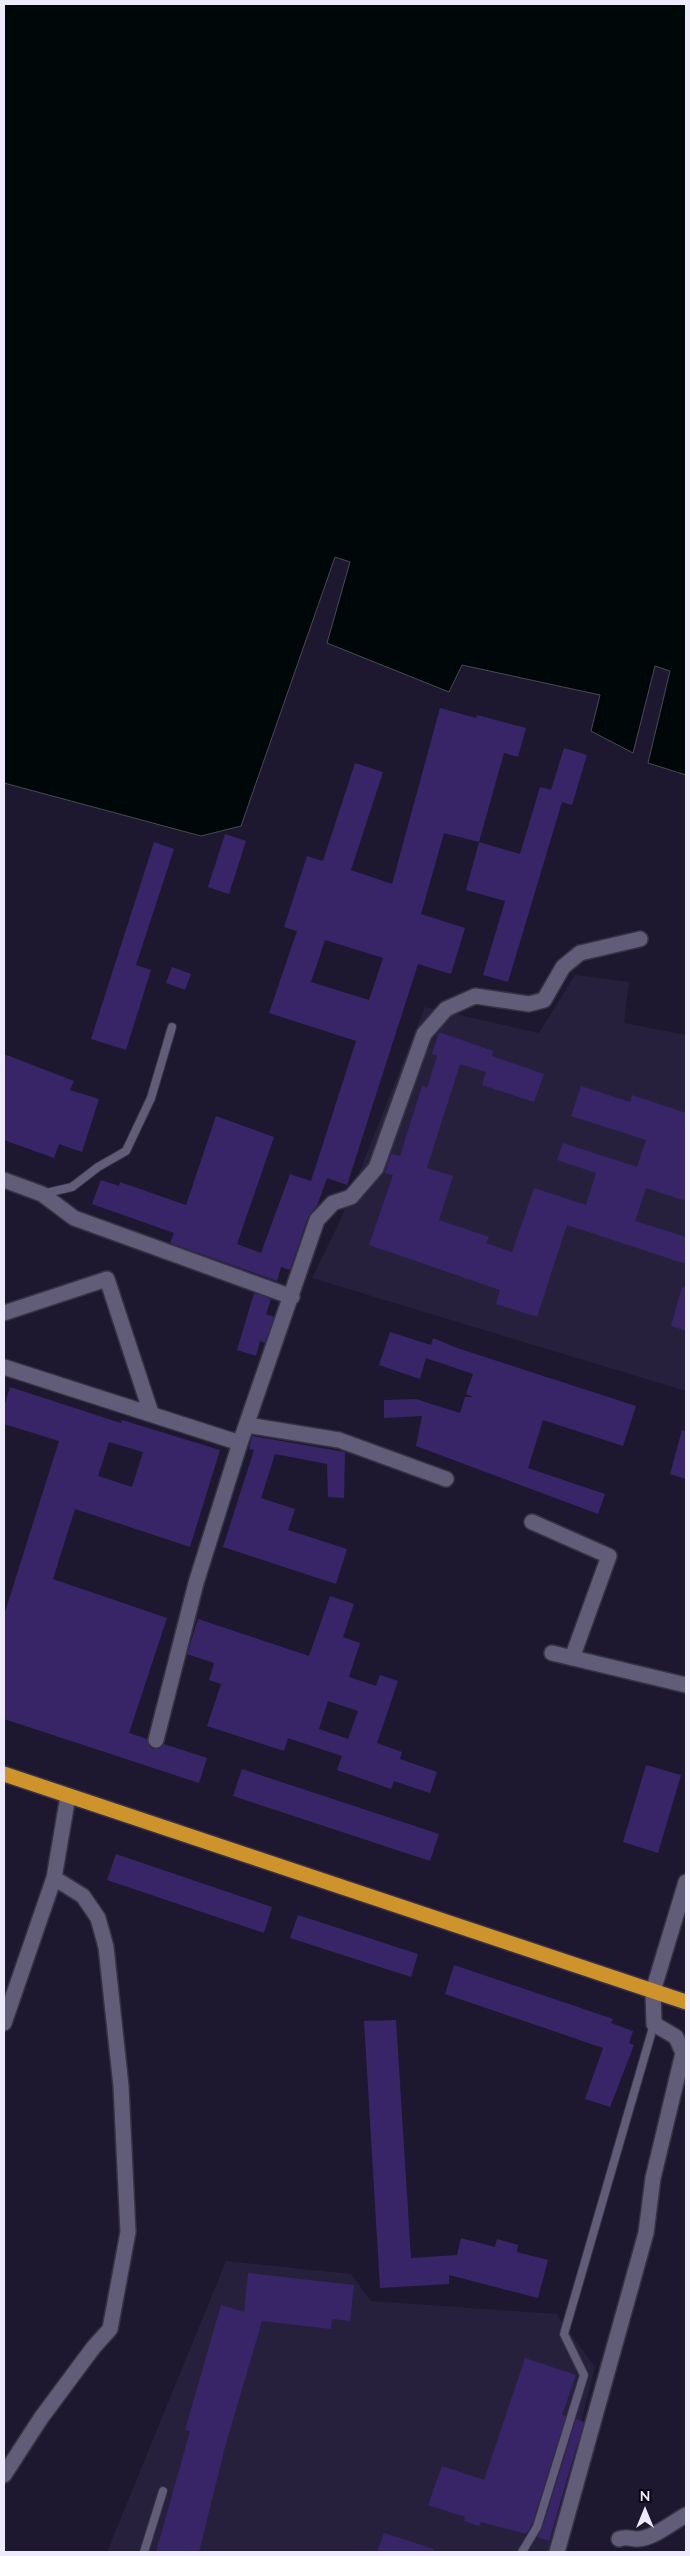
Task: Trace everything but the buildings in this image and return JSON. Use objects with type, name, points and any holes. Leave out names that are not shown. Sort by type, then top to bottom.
[{"type":"highway","points":[[4,1774],[686,2002]]},
{"type":"street","points":[[156,1740],[196,1583],[240,1442],[292,1297],[317,1220],[332,1203],[352,1197],[376,1168],[424,1034],[446,1009],[475,996],[529,1004],[544,1000],[563,966],[580,953],[640,939]]},
{"type":"street","points":[[4,1180],[42,1194],[74,1218],[292,1297]]},
{"type":"street","points":[[4,1313],[107,1279],[151,1412]]},
{"type":"street","points":[[4,1367],[151,1412],[240,1442]]},
{"type":"street","points":[[247,1424],[339,1440],[446,1479]]},
{"type":"street","points":[[532,1522],[608,1556],[572,1658]]},
{"type":"street","points":[[552,1653],[686,1685]]},
{"type":"street","points":[[4,2023],[54,1878],[68,1796]]},
{"type":"street","points":[[4,2474],[41,2418],[93,2348],[110,2329],[128,2232],[121,2086],[106,1947],[98,1918],[83,1896],[54,1878]]},
{"type":"street","points":[[557,2552],[646,2233],[653,2178],[683,2053],[676,2037],[654,2024],[653,1991],[686,1882]]},
{"type":"street","points":[[619,2539],[626,2536],[641,2546],[652,2534],[686,2515]]},
{"type":"lane","points":[[42,1194],[72,1187],[126,1151],[151,1098],[172,1027]]},
{"type":"lane","points":[[522,2552],[537,2527],[584,2375],[564,2334],[654,2024]]},
{"type":"lane","points":[[144,2552],[163,2491]]},
{"type":"shaded area","points":[[4,4],[686,4],[686,775],[648,763],[670,671],[655,666],[633,753],[591,731],[600,695],[462,665],[449,692],[327,643],[350,562],[335,557],[241,826],[201,836],[4,783]]},
{"type":"shaded area","points":[[575,975],[629,982],[624,1023],[686,1035],[686,1391],[312,1278],[340,1221],[425,1007],[539,1033]]},
{"type":"shaded area","points":[[226,2261],[351,2274],[371,2301],[556,2314],[595,2367],[548,2552],[107,2552]]}]
